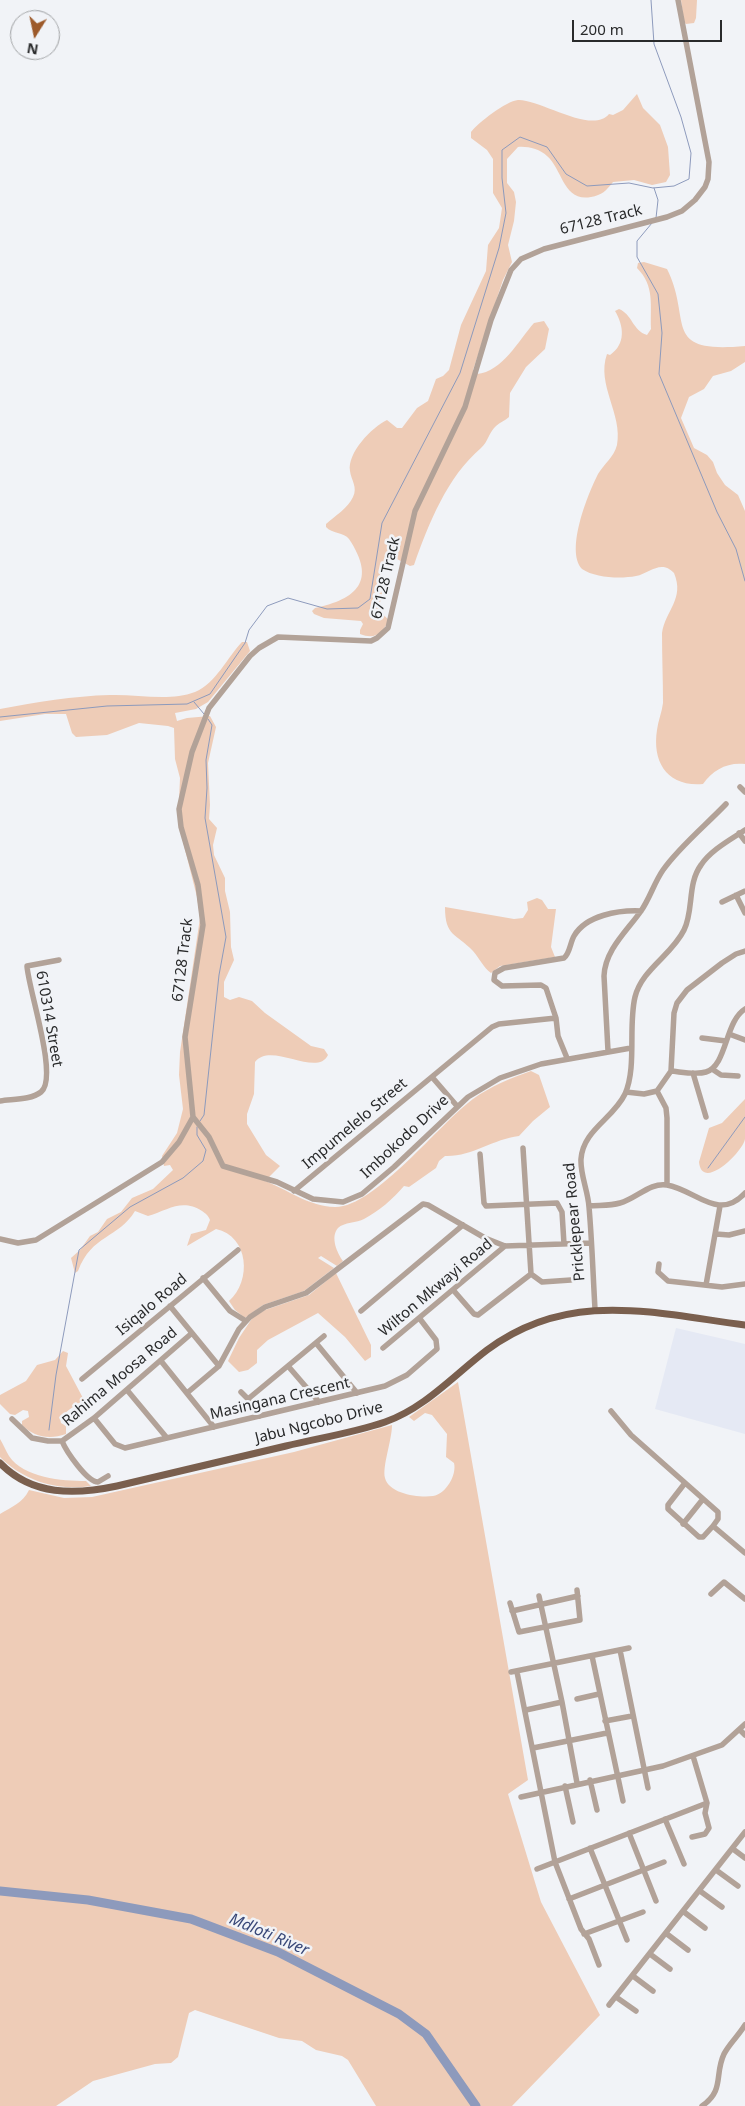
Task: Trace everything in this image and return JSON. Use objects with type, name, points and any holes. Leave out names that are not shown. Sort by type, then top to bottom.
[{"type":"main road","name":"Jabu Ngcobo Drive","points":[[0,1464],[28,1484],[60,1492],[83,1492],[135,1482],[366,1427],[406,1412],[423,1402],[487,1350],[517,1331],[549,1318],[595,1309],[634,1311],[745,1325]]},
{"type":"street","name":"67128 Track","points":[[193,1117],[186,1037],[203,925],[198,884],[181,827],[179,809],[192,752],[209,708],[250,656],[278,637],[371,640],[377,638],[388,628],[415,511],[465,407],[501,293],[516,264],[527,256],[563,242],[676,214],[688,206],[701,193],[708,179],[709,162],[678,0]]},
{"type":"street","points":[[740,787],[745,792]]},
{"type":"street","points":[[608,1051],[604,968],[610,952],[641,911],[653,892],[662,872],[720,815],[726,804]]},
{"type":"street","points":[[742,831],[745,841]]},
{"type":"street","name":"Pricklepear Road","points":[[595,1309],[589,1206],[581,1164],[582,1150],[588,1136],[610,1115],[626,1092],[633,1007],[637,991],[646,976],[672,948],[684,930],[690,910],[696,873],[706,858],[742,831]]},
{"type":"street","points":[[722,902],[745,891]]},
{"type":"street","points":[[736,895],[745,913]]},
{"type":"street","points":[[567,1058],[558,1036],[556,1018],[544,986],[502,986],[494,980],[495,973],[504,968],[564,958],[568,955],[575,934],[590,921],[602,916],[630,910],[641,911]]},
{"type":"street","points":[[626,1092],[644,1094],[657,1091],[670,1071],[674,1013],[677,1003],[700,980],[732,956],[745,951]]},
{"type":"street","name":"610314 Street","points":[[0,1101],[36,1095],[45,1087],[47,1082],[38,1011],[30,989],[27,966],[59,960]]},
{"type":"street","points":[[670,1071],[693,1073],[712,1069],[717,1063],[736,1018],[745,1009]]},
{"type":"street","name":"Impumelelo Street","points":[[294,1191],[496,1025],[556,1018]]},
{"type":"street","points":[[729,1034],[745,1040]]},
{"type":"street","points":[[702,1038],[726,1040]]},
{"type":"street","name":"Imbokodo Drive","points":[[193,1117],[209,1137],[223,1166],[277,1182],[303,1196],[325,1202],[343,1202],[353,1199],[394,1168],[457,1106],[481,1088],[526,1068],[567,1058],[631,1048]]},
{"type":"street","points":[[712,1069],[721,1075],[738,1076]]},
{"type":"street","points":[[693,1073],[706,1117]]},
{"type":"street","points":[[432,1077],[457,1106]]},
{"type":"street","points":[[657,1091],[664,1103],[667,1118],[667,1185]]},
{"type":"street","points":[[1,1240],[18,1243],[36,1240],[152,1169],[180,1142],[193,1117]]},
{"type":"street","points":[[523,1148],[531,1274]]},
{"type":"street","points":[[480,1154],[483,1197],[486,1206],[559,1204],[562,1212],[564,1244]]},
{"type":"street","points":[[589,1206],[620,1203],[652,1187],[667,1185],[720,1206],[734,1203],[745,1193]]},
{"type":"street","points":[[187,1393],[219,1366],[246,1321],[265,1307],[306,1293],[420,1205],[428,1205],[505,1246],[592,1243]]},
{"type":"street","points":[[706,1285],[720,1206]]},
{"type":"street","points":[[361,1311],[463,1225]]},
{"type":"street","points":[[716,1234],[729,1236],[745,1231]]},
{"type":"street","name":"Wilton Mkwayi Road","points":[[383,1348],[454,1291],[505,1246]]},
{"type":"street","name":"Isiqalo Road","points":[[82,1379],[238,1250]]},
{"type":"street","points":[[658,1264],[658,1272],[666,1280],[727,1287],[745,1284]]},
{"type":"street","points":[[454,1291],[474,1314],[478,1316],[531,1274]]},
{"type":"street","points":[[531,1274],[542,1282],[571,1280]]},
{"type":"street","points":[[203,1278],[230,1311],[246,1321]]},
{"type":"street","points":[[170,1306],[219,1366]]},
{"type":"street","name":"Masingana Crescent","points":[[94,1418],[115,1444],[122,1448],[357,1393],[394,1382],[407,1375],[435,1352],[438,1346],[436,1340],[420,1318]]},
{"type":"street","name":"Rahima Moosa Road","points":[[12,1419],[32,1438],[62,1441],[94,1418],[192,1333]]},
{"type":"street","points":[[248,1399],[324,1336]]},
{"type":"street","points":[[316,1343],[357,1393]]},
{"type":"street","points":[[161,1361],[214,1427]]},
{"type":"street","points":[[288,1366],[318,1402]]},
{"type":"street","points":[[127,1390],[167,1438]]},
{"type":"street","points":[[241,1392],[260,1416]]},
{"type":"street","points":[[611,1411],[632,1435],[703,1499],[719,1515],[713,1526],[700,1537],[669,1511],[667,1507],[685,1483]]},
{"type":"street","points":[[62,1441],[66,1449],[92,1481],[98,1482],[108,1476]]},
{"type":"street","points":[[684,1524],[703,1499]]},
{"type":"street","points":[[713,1526],[745,1553]]},
{"type":"street","points":[[711,1594],[724,1582],[745,1599]]},
{"type":"street","points":[[510,1603],[512,1611],[520,1633],[580,1620],[577,1593],[512,1611]]},
{"type":"street","points":[[539,1596],[555,1664],[577,1783]]},
{"type":"street","points":[[599,1965],[589,1939],[584,1934],[569,1900],[555,1862],[526,1710],[514,1672],[628,1648]]},
{"type":"street","points":[[620,1650],[643,1771],[648,1788]]},
{"type":"street","points":[[592,1656],[623,1801]]},
{"type":"street","points":[[577,1699],[600,1694]]},
{"type":"street","points":[[526,1710],[562,1702]]},
{"type":"street","points":[[605,1721],[632,1716]]},
{"type":"street","points":[[520,1797],[590,1780],[643,1771],[693,1756],[722,1745],[745,1724]]},
{"type":"street","points":[[740,1730],[745,1735]]},
{"type":"street","points":[[533,1748],[607,1733]]},
{"type":"street","points":[[692,1837],[709,1830],[705,1813],[707,1803],[693,1756]]},
{"type":"street","points":[[590,1780],[597,1810]]},
{"type":"street","points":[[565,1786],[573,1822]]},
{"type":"street","points":[[537,1869],[707,1803]]},
{"type":"street","points":[[665,1819],[684,1864]]},
{"type":"street","points":[[609,2005],[745,1832]]},
{"type":"street","points":[[629,1833],[656,1901]]},
{"type":"street","points":[[590,1848],[627,1940]]},
{"type":"street","points":[[733,1849],[745,1858]]},
{"type":"street","points":[[569,1900],[664,1862]]},
{"type":"street","points":[[716,1870],[738,1886]]},
{"type":"street","points":[[700,1891],[722,1907]]},
{"type":"street","points":[[584,1934],[643,1912]]},
{"type":"street","points":[[684,1912],[706,1928]]},
{"type":"street","points":[[666,1934],[688,1950]]},
{"type":"street","points":[[650,1954],[670,1969]]},
{"type":"street","points":[[633,1976],[653,1991]]},
{"type":"street","points":[[616,1997],[636,2011]]},
{"type":"street","points":[[702,2106],[715,2094],[724,2054],[745,2025]]},
{"type":"shaded area","points":[[681,0],[697,0],[694,23],[686,24],[684,22]]},
{"type":"shaded area","points":[[637,94],[643,108],[660,125],[668,147],[670,175],[666,182],[652,185],[634,180],[613,182],[601,194],[582,197],[575,195],[569,190],[552,162],[541,152],[518,147],[507,159],[507,183],[514,192],[516,202],[514,221],[508,245],[512,262],[503,280],[473,370],[477,374],[494,368],[509,354],[534,323],[544,321],[549,329],[545,349],[526,367],[510,393],[509,417],[494,428],[483,446],[458,473],[449,487],[433,517],[414,565],[410,566],[397,559],[380,573],[382,595],[378,610],[389,620],[384,629],[374,636],[366,636],[360,634],[363,624],[361,621],[324,618],[314,614],[312,611],[315,608],[330,604],[352,593],[362,577],[357,554],[349,539],[326,527],[326,524],[345,508],[353,497],[355,487],[350,471],[352,456],[374,428],[387,420],[397,428],[402,428],[417,408],[428,401],[436,379],[443,376],[449,370],[461,325],[486,271],[488,245],[499,228],[502,208],[493,193],[493,159],[487,150],[471,138],[471,132],[493,113],[513,101],[528,101],[565,115],[591,121],[623,110]]},
{"type":"shaded area","points":[[644,262],[667,269],[674,288],[684,330],[690,339],[701,345],[718,347],[745,346],[745,362],[731,371],[713,376],[704,389],[689,397],[681,418],[694,448],[707,455],[713,462],[717,473],[725,485],[738,495],[745,511],[745,764],[732,764],[721,768],[703,784],[690,784],[671,777],[660,762],[657,752],[657,730],[663,703],[662,633],[676,598],[677,582],[674,573],[665,567],[660,567],[636,576],[608,577],[587,572],[582,569],[577,560],[577,536],[584,508],[598,474],[611,457],[617,445],[618,433],[605,377],[607,354],[610,355],[619,346],[622,334],[615,311],[619,309],[623,311],[642,333],[647,335],[651,329],[649,289],[643,275],[637,268],[638,263]]},
{"type":"shaded area","points":[[242,642],[247,642],[250,651],[208,702],[196,709],[175,713],[177,721],[210,716],[216,727],[208,763],[209,819],[217,828],[213,845],[214,855],[225,878],[225,891],[230,912],[231,947],[234,960],[224,982],[224,997],[230,1000],[239,997],[252,1001],[265,1013],[311,1046],[324,1049],[328,1055],[322,1061],[314,1063],[272,1055],[262,1057],[255,1062],[254,1094],[247,1114],[247,1124],[266,1155],[280,1166],[265,1181],[316,1204],[335,1207],[351,1204],[387,1180],[473,1099],[501,1083],[531,1071],[539,1075],[550,1107],[519,1136],[464,1154],[445,1156],[439,1161],[436,1168],[409,1187],[404,1186],[375,1212],[361,1220],[338,1228],[334,1240],[343,1261],[337,1266],[321,1256],[318,1258],[334,1268],[304,1291],[263,1305],[245,1318],[235,1310],[229,1301],[241,1282],[244,1271],[241,1250],[235,1240],[227,1233],[216,1229],[187,1246],[191,1234],[206,1230],[210,1220],[206,1214],[195,1207],[188,1205],[175,1206],[148,1216],[135,1211],[121,1227],[90,1250],[75,1273],[71,1258],[80,1250],[90,1236],[98,1232],[107,1219],[121,1212],[132,1198],[153,1189],[173,1170],[170,1165],[164,1166],[162,1156],[177,1133],[183,1109],[179,1075],[180,1052],[200,918],[197,897],[178,822],[180,778],[175,759],[174,728],[139,723],[107,735],[76,737],[72,733],[66,714],[45,714],[0,721],[0,709],[41,702],[110,695],[175,697],[195,692],[209,683]]},
{"type":"shaded area","points":[[537,898],[542,900],[548,909],[556,909],[551,947],[555,957],[500,966],[491,973],[473,951],[453,934],[447,924],[445,907],[514,919],[523,918],[528,910],[527,902]]},
{"type":"shaded area","points":[[745,1099],[745,1139],[743,1145],[722,1167],[707,1173],[702,1170],[699,1162],[709,1128],[722,1123]]},
{"type":"shaded area","points":[[336,1273],[371,1345],[371,1357],[365,1361],[345,1337],[318,1313],[268,1340],[257,1350],[257,1363],[248,1370],[239,1372],[228,1361],[239,1338],[253,1317],[265,1310],[309,1295]]},
{"type":"shaded area","points":[[676,1328],[745,1344],[745,1434],[655,1409]]},
{"type":"shaded area","points":[[63,1351],[68,1353],[66,1366],[84,1400],[60,1418],[61,1423],[66,1426],[66,1434],[54,1437],[37,1435],[22,1425],[22,1421],[29,1417],[28,1411],[23,1410],[15,1415],[10,1414],[0,1404],[0,1395],[26,1381],[37,1365],[55,1360]]},
{"type":"shaded area","points":[[458,1382],[528,1780],[508,1794],[541,1902],[600,2015],[512,2106],[376,2106],[348,2060],[342,2056],[316,2050],[302,2041],[279,2038],[195,2010],[189,2013],[178,2057],[171,2063],[155,2064],[93,2081],[56,2106],[0,2106],[0,1514],[20,1501],[29,1490],[64,1498],[92,1497],[294,1452],[392,1425],[384,1473],[385,1478],[392,1488],[405,1494],[433,1496],[446,1488],[454,1473],[454,1463],[446,1457],[447,1434],[432,1415],[425,1413],[414,1421],[409,1417]]},
{"type":"shaded area","points":[[0,1439],[9,1456],[24,1469],[44,1477],[86,1481],[91,1486],[66,1487],[30,1478],[0,1457]]},
{"type":"waterway","points":[[0,717],[107,706],[187,704],[210,694],[245,643],[249,630],[267,606],[288,598],[327,609],[358,608],[370,599],[382,523],[460,373],[499,248],[506,213],[502,178],[502,150],[520,137],[547,147],[566,174],[587,186],[629,183],[653,188],[674,186],[689,179],[691,153],[681,117],[654,44],[651,0]]},
{"type":"waterway","points":[[654,188],[658,200],[656,218]]},
{"type":"waterway","points":[[652,223],[637,241],[637,257],[658,294],[662,333],[659,374],[717,512],[736,549],[745,581]]},
{"type":"waterway","points":[[194,702],[204,714]]},
{"type":"waterway","points":[[200,1121],[204,1115],[219,975],[226,937],[205,818],[206,760],[212,725],[208,719]]},
{"type":"waterway","points":[[708,1168],[745,1117]]},
{"type":"waterway","points":[[49,1430],[56,1375],[79,1250],[130,1207],[183,1178],[203,1161],[206,1150],[197,1135],[197,1127]]},
{"type":"waterway","name":"Mdloti River","points":[[0,1891],[88,1900],[191,1919],[278,1952],[399,2014],[426,2034],[476,2106]]}]
